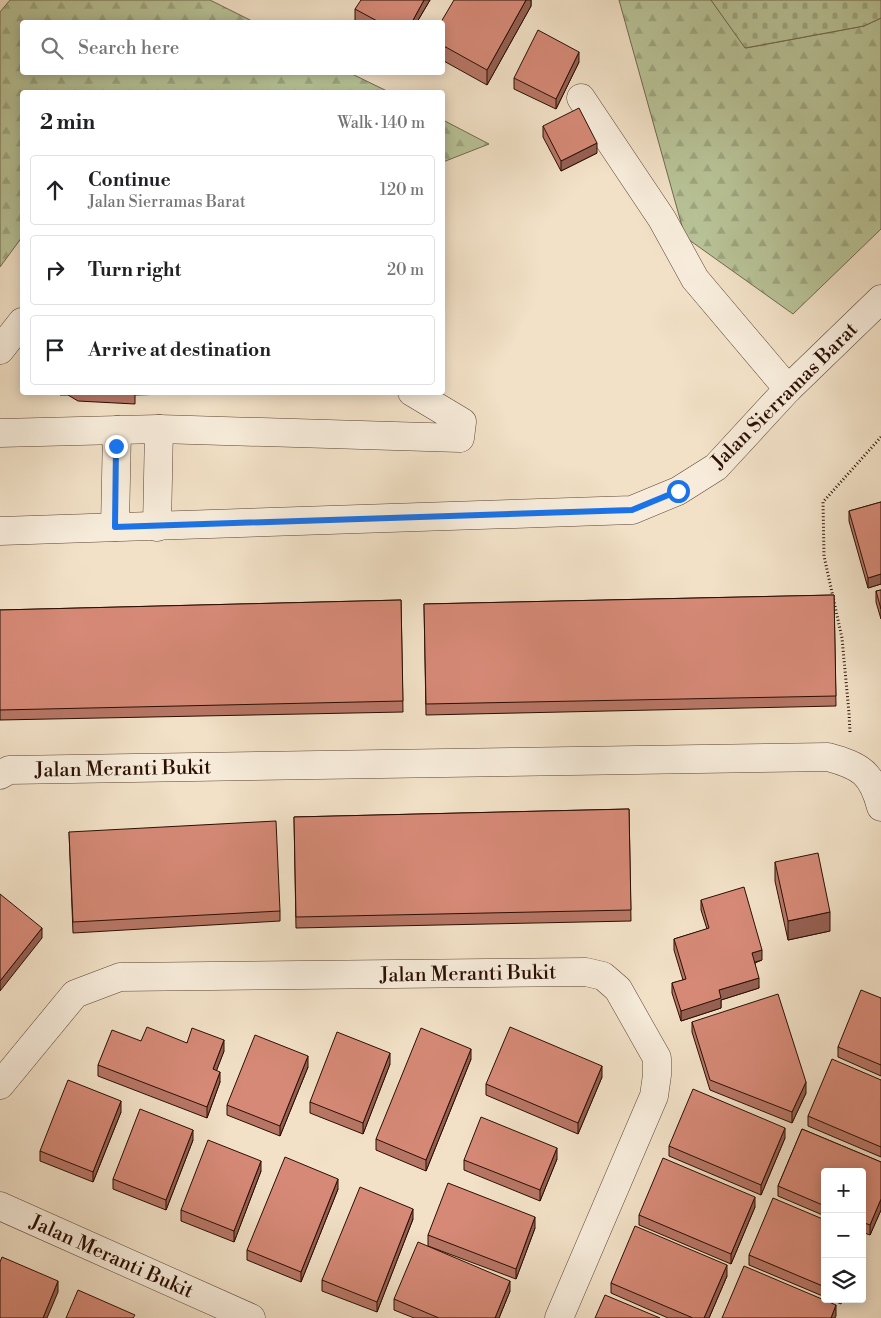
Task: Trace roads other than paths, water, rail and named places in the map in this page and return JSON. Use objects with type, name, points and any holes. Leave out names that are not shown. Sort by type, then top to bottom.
[{"type":"street","points":[[581,98],[662,219],[695,278],[788,389]]},
{"type":"street","name":"Jalan Sierramas Barat","points":[[0,532],[632,510],[678,491],[716,466],[788,389],[881,300]]},
{"type":"street","points":[[0,350],[20,325]]},
{"type":"street","points":[[0,433],[159,429],[460,438],[462,422],[417,395]]},
{"type":"street","points":[[156,526],[159,429]]},
{"type":"street","points":[[115,527],[117,430]]},
{"type":"street","name":"Jalan Meranti Bukit","points":[[0,775],[9,770],[828,757],[850,763],[865,774],[877,791],[881,807]]},
{"type":"street","name":"Jalan Meranti Bukit","points":[[0,1085],[75,994],[120,977],[586,972],[603,976],[618,989],[657,1058],[657,1075],[654,1096],[558,1318]]},
{"type":"street","name":"Jalan Meranti Bukit","points":[[0,1206],[251,1318]]}]
